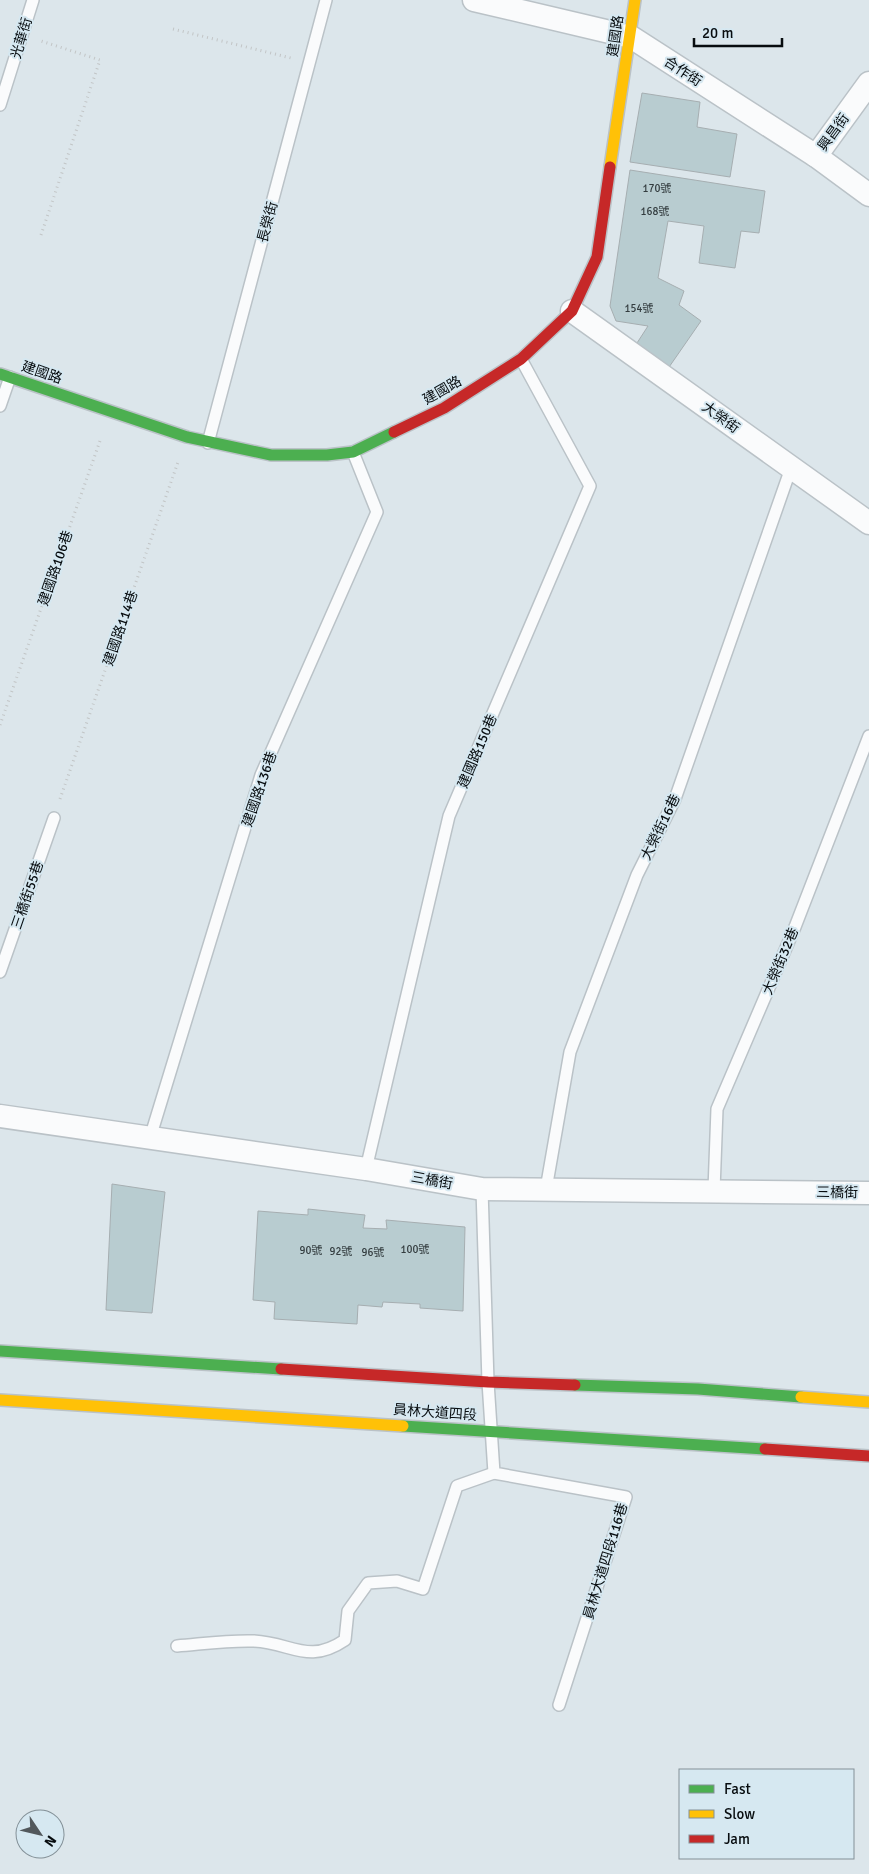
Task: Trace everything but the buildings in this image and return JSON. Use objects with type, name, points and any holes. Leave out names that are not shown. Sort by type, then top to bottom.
[{"type":"main road","name":"建國路","points":[[5,375],[186,437],[271,455],[327,455],[354,452],[444,408],[521,359],[572,311],[596,257],[631,37],[635,0]]},
{"type":"main road","points":[[0,1350],[488,1382],[698,1389],[869,1402]]},
{"type":"main road","name":"員林大道四段","points":[[0,1400],[869,1456]]},
{"type":"street","name":"合作街","points":[[474,0],[631,37],[816,156],[869,195]]},
{"type":"street","name":"興昌街","points":[[816,156],[869,83]]},
{"type":"street","name":"大榮街","points":[[572,311],[791,468],[868,519]]},
{"type":"street","name":"三橋街","points":[[0,1116],[366,1169],[482,1189],[869,1192]]},
{"type":"lane","name":"光華街","points":[[0,105],[33,0]]},
{"type":"lane","name":"長榮街","points":[[208,443],[326,0]]},
{"type":"lane","name":"建國路150巷","points":[[366,1169],[449,816],[590,486],[521,359]]},
{"type":"lane","points":[[0,406],[5,375]]},
{"type":"lane","name":"建國路136巷","points":[[150,1138],[261,775],[377,512],[354,452]]},
{"type":"lane","name":"大榮街16巷","points":[[546,1189],[570,1052],[637,875],[675,799],[791,468]]},
{"type":"lane","name":"大榮街32巷","points":[[714,1190],[717,1109],[795,927],[869,736]]},
{"type":"lane","name":"三橋街55巷","points":[[0,972],[54,818]]},
{"type":"lane","points":[[177,1646],[254,1641],[316,1653],[335,1647],[345,1640],[348,1611],[368,1583],[397,1581],[423,1589],[457,1486],[494,1473],[488,1382],[482,1189]]},
{"type":"lane","name":"員林大道四段116巷","points":[[494,1473],[626,1498],[560,1705]]},
{"type":"path","points":[[173,29],[310,63]]},
{"type":"path","points":[[22,35],[100,60],[41,235]]},
{"type":"path","name":"建國路106巷","points":[[0,725],[111,411]]},
{"type":"path","name":"建國路114巷","points":[[54,818],[186,437]]},
{"type":"traffic: fast","points":[[0,374],[187,437],[271,455],[327,455],[353,452],[394,432]]},
{"type":"traffic: fast","points":[[0,1351],[281,1369]]},
{"type":"traffic: fast","points":[[575,1385],[698,1389],[801,1397]]},
{"type":"traffic: fast","points":[[403,1426],[765,1449]]},
{"type":"traffic: slow","points":[[610,167],[635,0]]},
{"type":"traffic: slow","points":[[801,1397],[869,1402]]},
{"type":"traffic: slow","points":[[0,1400],[403,1426]]},
{"type":"traffic: jam","points":[[394,432],[444,408],[521,359],[572,311],[597,257],[610,167]]},
{"type":"traffic: jam","points":[[281,1369],[488,1382],[575,1385]]},
{"type":"traffic: jam","points":[[765,1449],[869,1456]]}]
